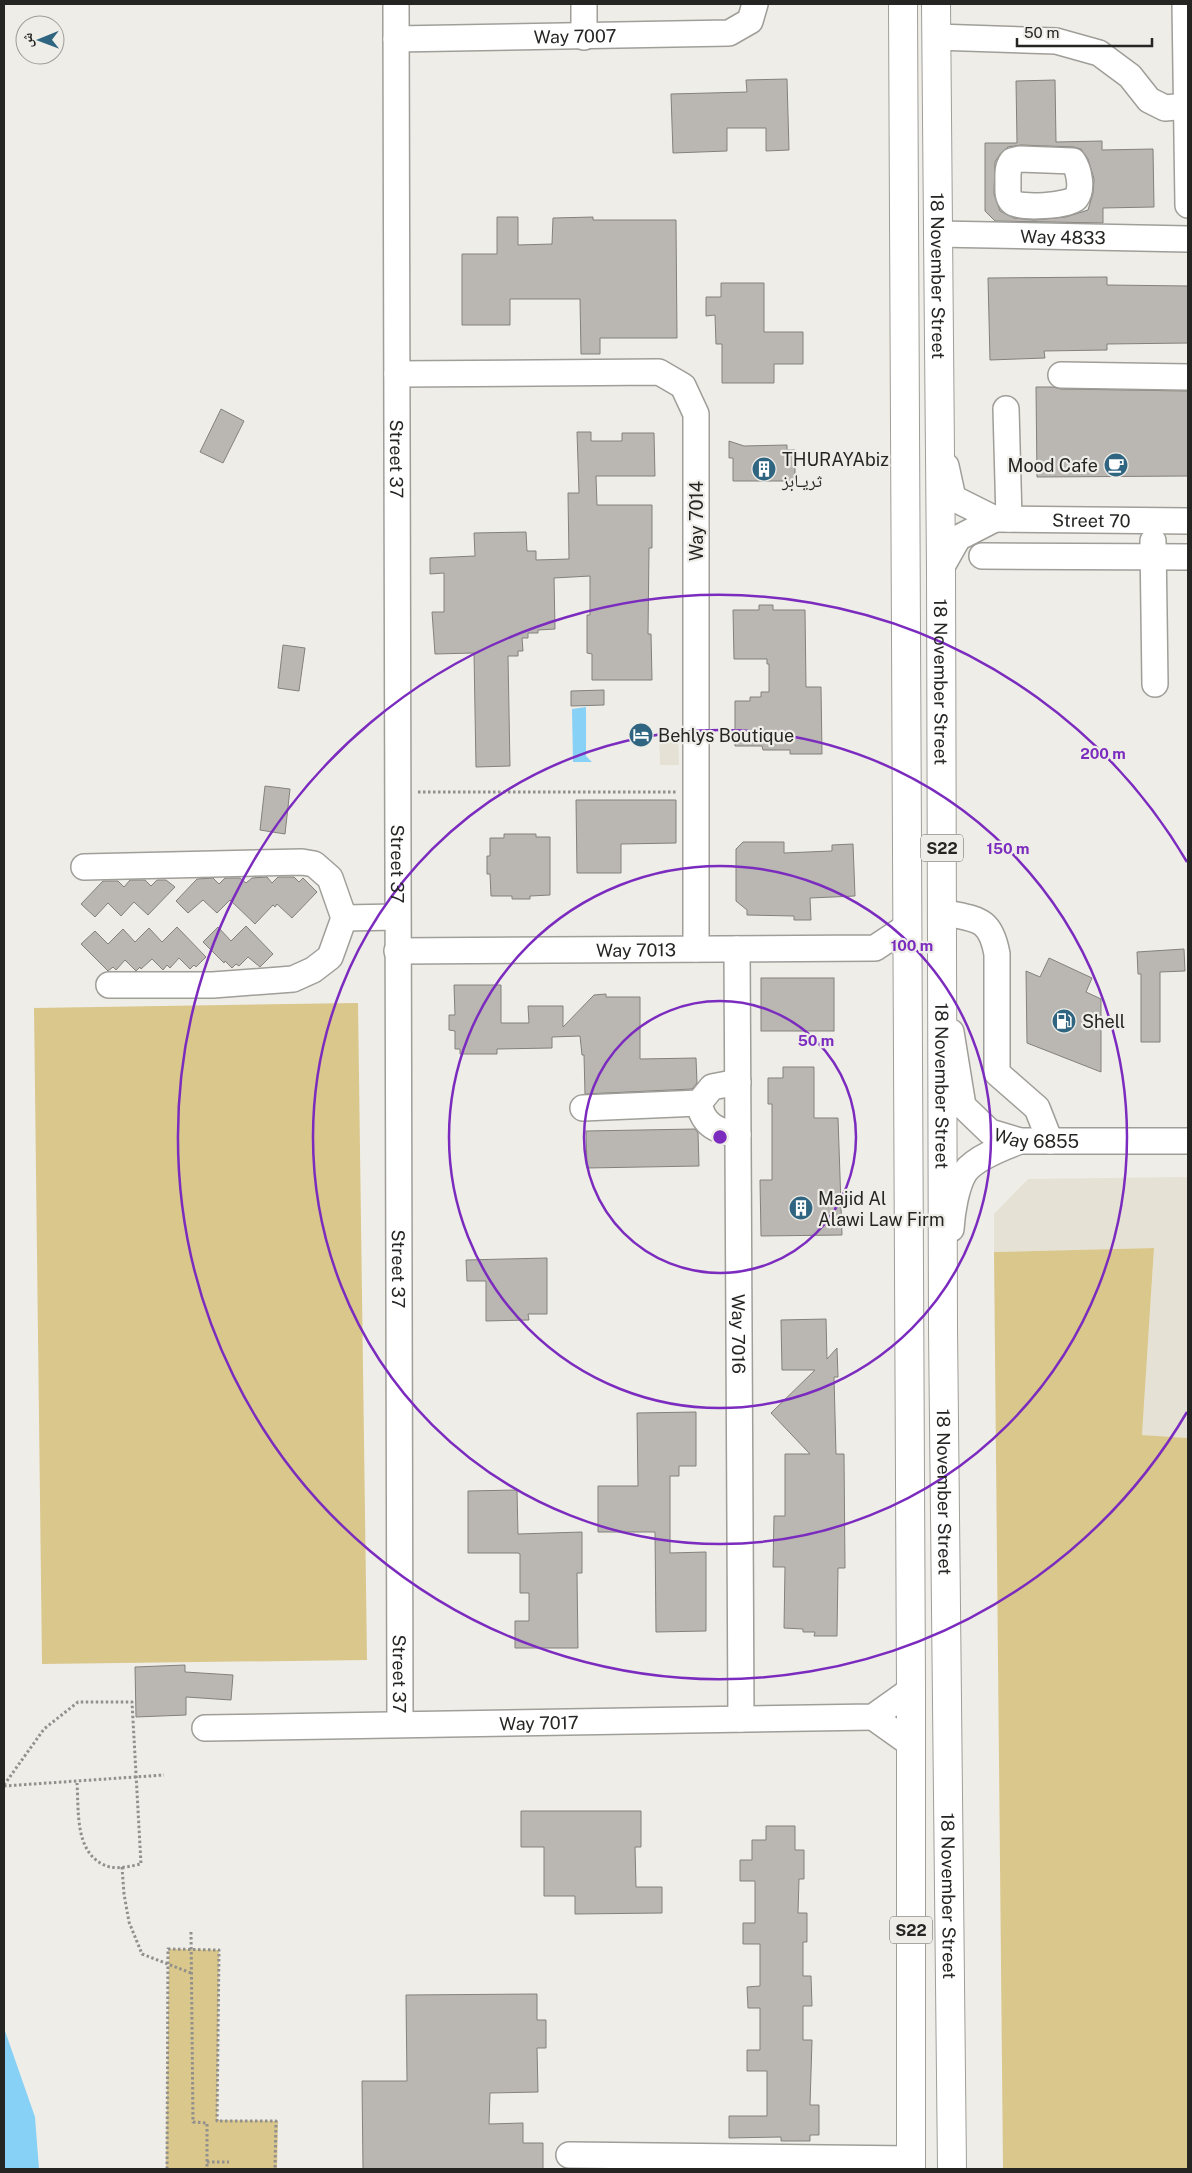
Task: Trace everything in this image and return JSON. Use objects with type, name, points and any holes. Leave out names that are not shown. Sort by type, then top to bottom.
[{"type":"main road","name":"18 November Street","points":[[903,4],[911,1690],[911,2164]]},
{"type":"main road","name":"18 November Street","points":[[936,4],[941,568],[943,1328],[952,2169]]},
{"type":"street","name":"Street 37","points":[[396,4],[400,1724]]},
{"type":"street","points":[[584,4],[584,37]]},
{"type":"street","points":[[1185,4],[1188,205]]},
{"type":"street","name":"Way 7007","points":[[396,39],[729,33],[752,12]]},
{"type":"street","points":[[936,36],[1056,41],[1099,53],[1130,76],[1149,100],[1165,108],[1186,106]]},
{"type":"street","points":[[1040,206],[1040,236]]},
{"type":"street","name":"Way 4833","points":[[937,234],[1188,239]]},
{"type":"street","name":"Way 7014","points":[[397,374],[659,372],[683,386],[696,414],[696,949]]},
{"type":"street","points":[[1061,375],[1188,377]]},
{"type":"street","points":[[1002,519],[1006,409]]},
{"type":"street","name":"Street 70","points":[[940,440],[953,498],[1002,519],[1188,521]]},
{"type":"street","name":"Street 70","points":[[941,568],[958,538],[1002,519]]},
{"type":"street","points":[[1152,522],[1154,684]]},
{"type":"street","points":[[982,556],[1188,557]]},
{"type":"street","points":[[84,866],[302,862],[314,864],[330,878],[344,918],[330,957],[313,970],[293,979],[213,985],[109,985]]},
{"type":"street","points":[[942,912],[984,922],[994,936],[997,954],[997,1072],[1037,1108],[1050,1141]]},
{"type":"street","points":[[344,918],[397,917]]},
{"type":"street","points":[[908,926],[875,948],[908,972]]},
{"type":"street","name":"Way 7013","points":[[397,951],[875,948]]},
{"type":"street","name":"Way 7016","points":[[737,949],[741,1719]]},
{"type":"street","name":"Way 6855","points":[[942,981],[963,1106],[990,1132],[1020,1141],[1188,1141]]},
{"type":"street","points":[[738,1082],[712,1087],[699,1104],[701,1113],[707,1123],[721,1131],[738,1135]]},
{"type":"street","points":[[584,1108],[699,1104]]},
{"type":"street","points":[[943,1328],[952,1208],[966,1172],[991,1153],[1020,1141]]},
{"type":"street","points":[[911,1690],[873,1717],[911,1744]]},
{"type":"street","name":"Way 7017","points":[[205,1728],[873,1717]]},
{"type":"street","points":[[569,2155],[911,2164]]},
{"type":"path","points":[[397,792],[696,792]]},
{"type":"path","points":[[4,1786],[44,1729],[78,1702],[132,1702],[141,1864],[111,1867],[98,1862],[85,1848],[80,1830],[77,1782]]},
{"type":"path","points":[[4,1786],[164,1775]]},
{"type":"path","points":[[122,1867],[129,1922],[142,1954],[191,1973]]},
{"type":"path","points":[[191,1932],[193,2122],[207,2123],[207,2169]]},
{"type":"path","points":[[167,2169],[168,1949],[218,1950],[217,2120],[276,2121],[275,2169]]},
{"type":"path","points":[[207,2162],[228,2162]]},
{"type":"shaded area","points":[[659,732],[678,732],[679,765],[660,765]]},
{"type":"shaded area","points":[[358,1003],[367,1660],[42,1664],[34,1008]]},
{"type":"shaded area","points":[[1188,1177],[1188,1438],[1142,1435],[1154,1248],[994,1252],[994,1214],[1028,1179]]},
{"type":"shaded area","points":[[1154,1248],[1142,1435],[1188,1438],[1188,2169],[1003,2169],[994,1252]]},
{"type":"shaded area","points":[[169,1949],[219,1950],[217,2120],[278,2121],[277,2169],[166,2169]]},
{"type":"water","points":[[586,707],[586,756],[592,762],[573,762],[572,709]]},
{"type":"water","points":[[4,2028],[35,2117],[39,2169],[4,2169]]},
{"type":"building","points":[[787,79],[789,150],[766,151],[766,128],[727,128],[727,151],[673,153],[671,94],[747,92],[746,80]]},
{"type":"building","points":[[1055,80],[1056,142],[1102,141],[1102,150],[1153,149],[1154,207],[1103,208],[1103,223],[995,221],[985,211],[985,143],[1017,143],[1016,81]],"holes":[[[1021,145],[1074,147],[1081,149],[1088,159],[1094,179],[1093,193],[1088,210],[1066,217],[1034,220],[1014,218],[1000,211],[994,194],[995,162],[1008,147]]]},
{"type":"building","points":[[497,217],[518,217],[518,245],[552,244],[553,218],[593,217],[593,220],[676,220],[677,338],[600,338],[600,354],[581,354],[580,299],[510,299],[510,325],[462,325],[462,254],[497,254]]},
{"type":"building","points":[[1107,277],[1107,285],[1188,286],[1188,343],[1107,344],[1107,350],[1044,351],[1045,358],[990,360],[988,278]]},
{"type":"building","points":[[721,283],[764,283],[764,332],[803,332],[803,364],[774,364],[774,383],[722,383],[722,344],[716,344],[715,315],[706,316],[706,297],[721,297]]},
{"type":"building","points":[[1036,387],[1188,391],[1188,476],[1037,477]]},
{"type":"building","points":[[221,409],[244,421],[223,463],[200,452]]},
{"type":"building","points":[[577,432],[591,432],[591,441],[622,441],[622,433],[654,433],[655,476],[596,476],[597,505],[652,505],[652,548],[649,548],[648,634],[651,634],[652,680],[592,680],[592,654],[587,653],[587,615],[590,615],[590,576],[554,578],[555,629],[538,630],[538,633],[528,633],[528,638],[522,638],[523,651],[518,651],[518,656],[508,656],[510,766],[476,767],[474,653],[435,654],[432,612],[444,612],[444,573],[430,574],[430,558],[475,556],[474,533],[526,532],[527,551],[536,551],[536,560],[569,559],[568,493],[579,493]]},
{"type":"building","name":"THURAYAbiz ثريـابز","points":[[729,441],[744,446],[787,445],[787,450],[795,450],[795,481],[733,481],[733,458],[729,458]]},
{"type":"building","points":[[759,605],[773,605],[773,610],[805,610],[806,687],[821,687],[822,754],[790,754],[790,750],[763,750],[762,746],[735,746],[735,701],[750,701],[750,697],[761,697],[761,692],[769,692],[769,664],[767,664],[767,659],[734,659],[733,610],[759,610]]},
{"type":"building","points":[[283,645],[305,648],[299,691],[278,688]]},
{"type":"building","points":[[604,690],[604,705],[571,706],[571,691]]},
{"type":"building","points":[[265,786],[290,789],[285,834],[260,830]]},
{"type":"building","points":[[576,800],[676,800],[676,843],[621,844],[621,873],[577,873]]},
{"type":"building","points":[[504,834],[536,834],[536,837],[550,837],[550,895],[530,896],[530,899],[512,899],[512,896],[491,896],[490,874],[487,874],[490,838],[504,838]]},
{"type":"building","points":[[743,842],[784,842],[784,853],[832,851],[832,845],[853,844],[855,896],[810,898],[811,920],[794,920],[794,916],[747,915],[747,910],[736,901],[736,849]]},
{"type":"building","points":[[267,877],[272,883],[278,877],[294,877],[299,882],[303,878],[317,892],[292,918],[277,904],[275,907],[273,905],[255,924],[230,900],[217,913],[203,900],[188,913],[176,901],[197,879],[213,878],[219,884],[225,878],[240,878],[246,883],[252,878]]},
{"type":"building","points":[[130,880],[145,880],[151,886],[157,880],[166,880],[175,887],[148,915],[134,902],[121,916],[108,903],[95,917],[81,904],[103,881],[118,881],[124,887]]},
{"type":"building","points":[[246,926],[273,954],[260,967],[248,957],[239,966],[236,964],[232,968],[225,961],[224,963],[203,942],[218,927],[231,941]]},
{"type":"building","points":[[177,927],[206,957],[196,967],[194,965],[190,969],[179,958],[170,968],[167,965],[163,970],[152,959],[136,971],[125,960],[116,970],[113,967],[108,971],[81,944],[95,931],[108,944],[123,929],[135,942],[149,928],[162,942]]},
{"type":"building","points":[[1184,949],[1185,971],[1160,972],[1160,1042],[1141,1042],[1141,974],[1138,974],[1137,952]]},
{"type":"building","name":"Shell","points":[[1049,958],[1092,978],[1086,992],[1101,999],[1101,1072],[1027,1043],[1026,971],[1040,977]]},
{"type":"building","points":[[761,978],[834,978],[834,1031],[761,1031]]},
{"type":"building","points":[[454,985],[501,985],[501,1023],[529,1023],[528,1006],[563,1006],[563,1027],[594,995],[606,994],[606,997],[640,997],[640,1059],[696,1058],[697,1083],[692,1089],[585,1094],[584,1055],[582,1055],[580,1036],[552,1037],[552,1048],[497,1049],[497,1054],[460,1054],[460,1049],[455,1049],[455,1031],[449,1030],[449,1015],[455,1015]]},
{"type":"building","points":[[783,1067],[814,1067],[814,1118],[838,1118],[842,1235],[761,1236],[760,1180],[772,1180],[772,1104],[768,1104],[768,1078],[783,1078]]},
{"type":"building","points":[[695,1129],[698,1133],[699,1166],[587,1168],[586,1131]]},
{"type":"building","points":[[547,1258],[547,1314],[528,1314],[529,1320],[486,1321],[486,1281],[467,1281],[466,1260]]},
{"type":"building","points":[[826,1319],[827,1359],[837,1348],[838,1377],[834,1377],[836,1454],[844,1454],[845,1568],[838,1568],[837,1636],[814,1636],[815,1632],[803,1632],[803,1629],[784,1628],[785,1567],[773,1567],[774,1516],[785,1516],[785,1454],[810,1454],[771,1413],[815,1370],[782,1370],[781,1320]]},
{"type":"building","points":[[696,1412],[696,1466],[679,1466],[679,1476],[670,1476],[670,1553],[706,1552],[706,1631],[656,1632],[655,1532],[598,1532],[598,1486],[638,1486],[637,1413]]},
{"type":"building","points":[[517,1490],[518,1534],[582,1532],[582,1573],[577,1573],[578,1648],[515,1648],[515,1621],[529,1621],[529,1593],[520,1593],[520,1554],[468,1553],[468,1491]]},
{"type":"building","points":[[185,1665],[185,1672],[233,1675],[231,1700],[186,1697],[186,1715],[136,1717],[135,1667]]},
{"type":"building","points":[[521,1811],[641,1811],[641,1847],[635,1847],[636,1887],[662,1887],[662,1913],[575,1914],[575,1896],[544,1896],[544,1847],[521,1847]]},
{"type":"building","points":[[766,1826],[795,1826],[795,1850],[804,1850],[804,1879],[799,1879],[798,1913],[807,1913],[807,1942],[803,1942],[803,1976],[811,1976],[812,2006],[803,2006],[803,2040],[812,2040],[810,2105],[819,2105],[819,2135],[810,2135],[810,2141],[781,2141],[781,2137],[729,2138],[729,2116],[767,2116],[767,2071],[747,2071],[747,2050],[760,2050],[760,2008],[748,2008],[747,1987],[760,1986],[760,1944],[743,1944],[743,1923],[755,1923],[755,1881],[740,1881],[740,1860],[752,1860],[752,1840],[766,1840]]},
{"type":"building","points":[[537,1994],[537,2020],[546,2020],[546,2048],[537,2048],[538,2092],[490,2093],[489,2124],[523,2123],[523,2143],[543,2143],[543,2169],[363,2169],[362,2081],[407,2081],[406,1995]]},
{"type":"place","name":"Mood Cafe","points":[[1116,465]]},
{"type":"place","name":"THURAYAbiz ثريـابز","points":[[764,469]]},
{"type":"place","name":"Behlys Boutique","points":[[641,735]]},
{"type":"place","name":"Shell","points":[[1064,1021]]},
{"type":"place","name":"Majid Al Alawi Law Firm","points":[[801,1208]]}]
